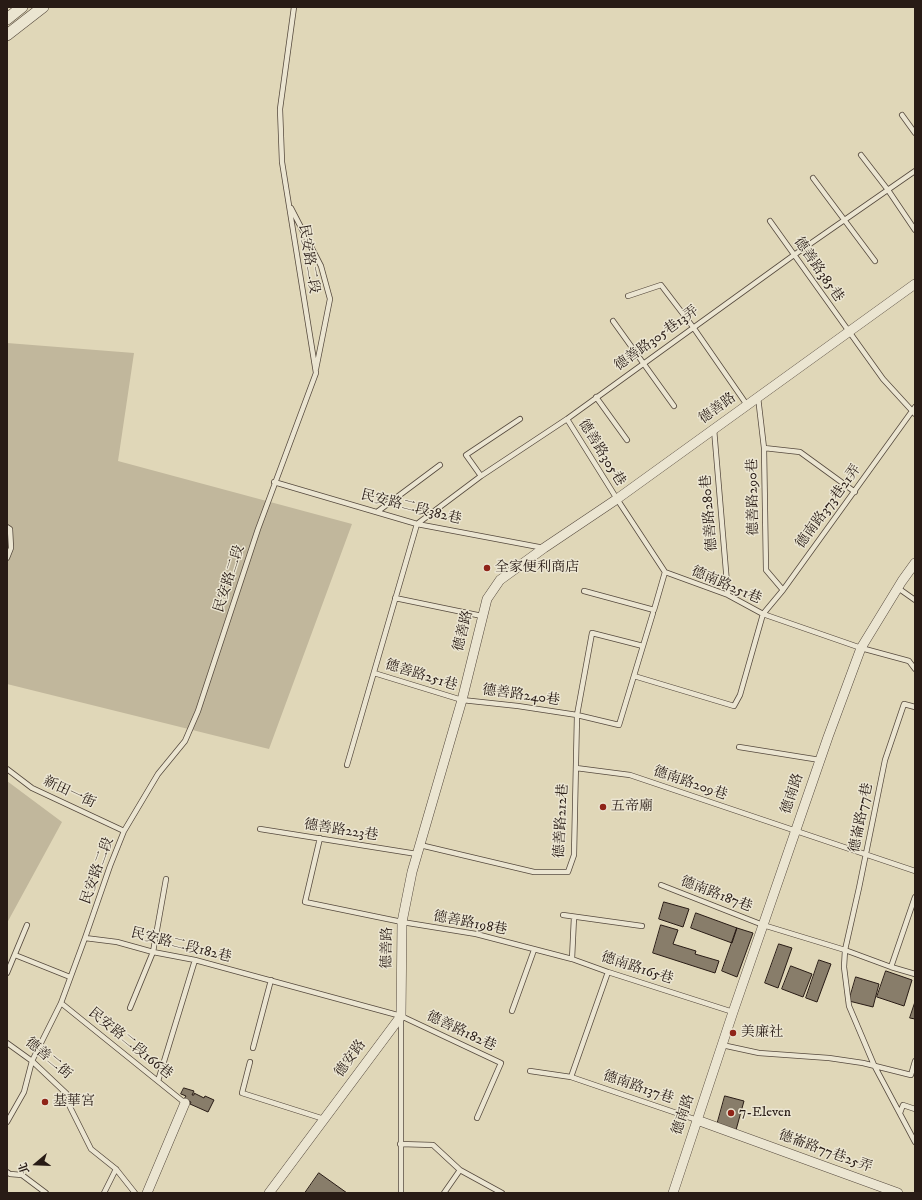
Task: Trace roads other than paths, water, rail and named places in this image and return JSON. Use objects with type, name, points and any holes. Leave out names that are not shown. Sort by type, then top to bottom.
[{"type":"street","points":[[7,19],[22,7]]},
{"type":"street","points":[[7,35],[43,7]]},
{"type":"street","name":"德善路","points":[[400,1016],[402,922],[412,872],[462,700],[487,599],[500,580],[544,548],[617,499],[915,284]]},
{"type":"street","name":"德南路","points":[[673,1193],[795,831],[862,648],[915,563]]},
{"type":"street","name":"德安路","points":[[270,1193],[400,1016]]},
{"type":"street","points":[[147,1193],[185,1103]]},
{"type":"street","name":"德崙路77巷25弄","points":[[697,1120],[898,1193]]},
{"type":"lane","name":"民安路二段","points":[[7,1122],[24,1092],[32,1061],[61,1003],[124,831],[158,774],[185,741],[198,711],[274,482],[316,373],[282,162],[280,109],[294,7]]},
{"type":"lane","points":[[902,115],[915,133]]},
{"type":"lane","points":[[861,155],[888,190],[915,230]]},
{"type":"lane","name":"德善路305巷13弄","points":[[417,524],[481,476],[596,397],[794,255],[915,171]]},
{"type":"lane","points":[[813,178],[876,261]]},
{"type":"lane","points":[[289,205],[321,266],[330,298],[316,373]]},
{"type":"lane","name":"德善路385巷","points":[[770,221],[883,379],[913,413]]},
{"type":"lane","points":[[628,296],[661,286],[693,327],[747,405]]},
{"type":"lane","points":[[613,321],[674,406]]},
{"type":"lane","points":[[596,397],[627,440]]},
{"type":"lane","name":"德善路290巷","points":[[758,397],[764,448],[766,570],[783,590]]},
{"type":"lane","name":"德南路373巷21弄","points":[[763,614],[783,590],[855,492],[913,413],[915,407]]},
{"type":"lane","name":"德善路305巷","points":[[566,418],[617,499]]},
{"type":"lane","points":[[481,476],[466,455],[520,419]]},
{"type":"lane","name":"德善路280巷","points":[[714,429],[728,596]]},
{"type":"lane","points":[[764,448],[800,452],[855,492]]},
{"type":"lane","points":[[377,512],[440,465]]},
{"type":"lane","name":"民安路二段382巷","points":[[274,482],[417,524],[544,548]]},
{"type":"lane","points":[[584,591],[654,610],[665,572],[617,499]]},
{"type":"lane","points":[[347,765],[417,524]]},
{"type":"lane","points":[[7,526],[10,529],[11,548],[7,558]]},
{"type":"lane","name":"德南路251巷","points":[[665,572],[728,596],[763,614],[862,648],[909,661],[915,669]]},
{"type":"lane","points":[[898,588],[915,600]]},
{"type":"lane","points":[[395,598],[482,616]]},
{"type":"lane","points":[[653,613],[634,676],[734,706],[740,695],[763,614]]},
{"type":"lane","name":"德善路212巷","points":[[420,845],[534,872],[568,872],[574,855],[577,715],[592,633],[643,646]]},
{"type":"lane","name":"德善路251巷","points":[[374,673],[462,700]]},
{"type":"lane","name":"德善路240巷","points":[[462,700],[518,706],[577,715],[619,725],[634,676]]},
{"type":"lane","name":"德崙路77巷","points":[[915,707],[904,704],[885,760],[845,950],[844,967],[849,1006],[874,1065],[915,1142]]},
{"type":"lane","points":[[739,747],[820,760]]},
{"type":"lane","name":"德南路209巷","points":[[576,768],[630,775],[915,871]]},
{"type":"lane","name":"新田一街","points":[[7,769],[32,788],[124,831]]},
{"type":"lane","name":"德善路223巷","points":[[260,829],[417,854]]},
{"type":"lane","name":"德善路198巷","points":[[320,838],[305,902],[402,922],[476,934],[534,950]]},
{"type":"lane","points":[[130,1008],[153,952],[166,879]]},
{"type":"lane","name":"德南路187巷","points":[[661,885],[763,925],[845,950]]},
{"type":"lane","points":[[890,967],[915,897]]},
{"type":"lane","points":[[563,915],[642,926]]},
{"type":"lane","points":[[572,959],[574,917]]},
{"type":"lane","points":[[7,973],[27,925]]},
{"type":"lane","name":"民安路二段182巷","points":[[85,938],[117,942],[153,952],[195,960],[400,1016]]},
{"type":"lane","points":[[512,1011],[534,950]]},
{"type":"lane","name":"德南路165巷","points":[[534,950],[572,959],[733,1012]]},
{"type":"lane","points":[[845,950],[890,967],[915,974]]},
{"type":"lane","points":[[15,955],[70,977]]},
{"type":"lane","points":[[158,1081],[195,960]]},
{"type":"lane","points":[[571,1077],[608,972]]},
{"type":"lane","points":[[253,1048],[271,980]]},
{"type":"lane","name":"民安路二段166巷","points":[[61,1003],[185,1103]]},
{"type":"lane","name":"德善路182巷","points":[[400,1016],[501,1062],[477,1118]]},
{"type":"lane","name":"德善路","points":[[400,1016],[401,1193]]},
{"type":"lane","name":"德善二街","points":[[7,1043],[32,1061],[69,1096],[69,1105],[91,1149],[116,1169],[135,1193]]},
{"type":"lane","points":[[722,1045],[758,1053],[829,1058],[874,1065],[911,1075],[915,1061]]},
{"type":"lane","points":[[250,1062],[242,1093],[324,1119]]},
{"type":"lane","name":"德南路137巷","points":[[530,1071],[571,1077],[697,1120]]},
{"type":"lane","points":[[900,1113],[903,1105],[915,1109]]},
{"type":"lane","points":[[400,1144],[433,1145],[460,1170],[502,1193]]},
{"type":"lane","points":[[104,1193],[116,1169]]},
{"type":"lane","points":[[444,1193],[460,1170]]},
{"type":"lane","points":[[7,1172],[10,1174],[22,1175],[46,1193]]},
{"type":"place","name":"全家便利商店","points":[[487,568]]},
{"type":"place","name":"五帝廟","points":[[603,807]]},
{"type":"place","name":"美廉社","points":[[733,1033]]},
{"type":"place","name":"基華宮","points":[[45,1102]]},
{"type":"place","name":"7-Eleven","points":[[731,1113]]}]
